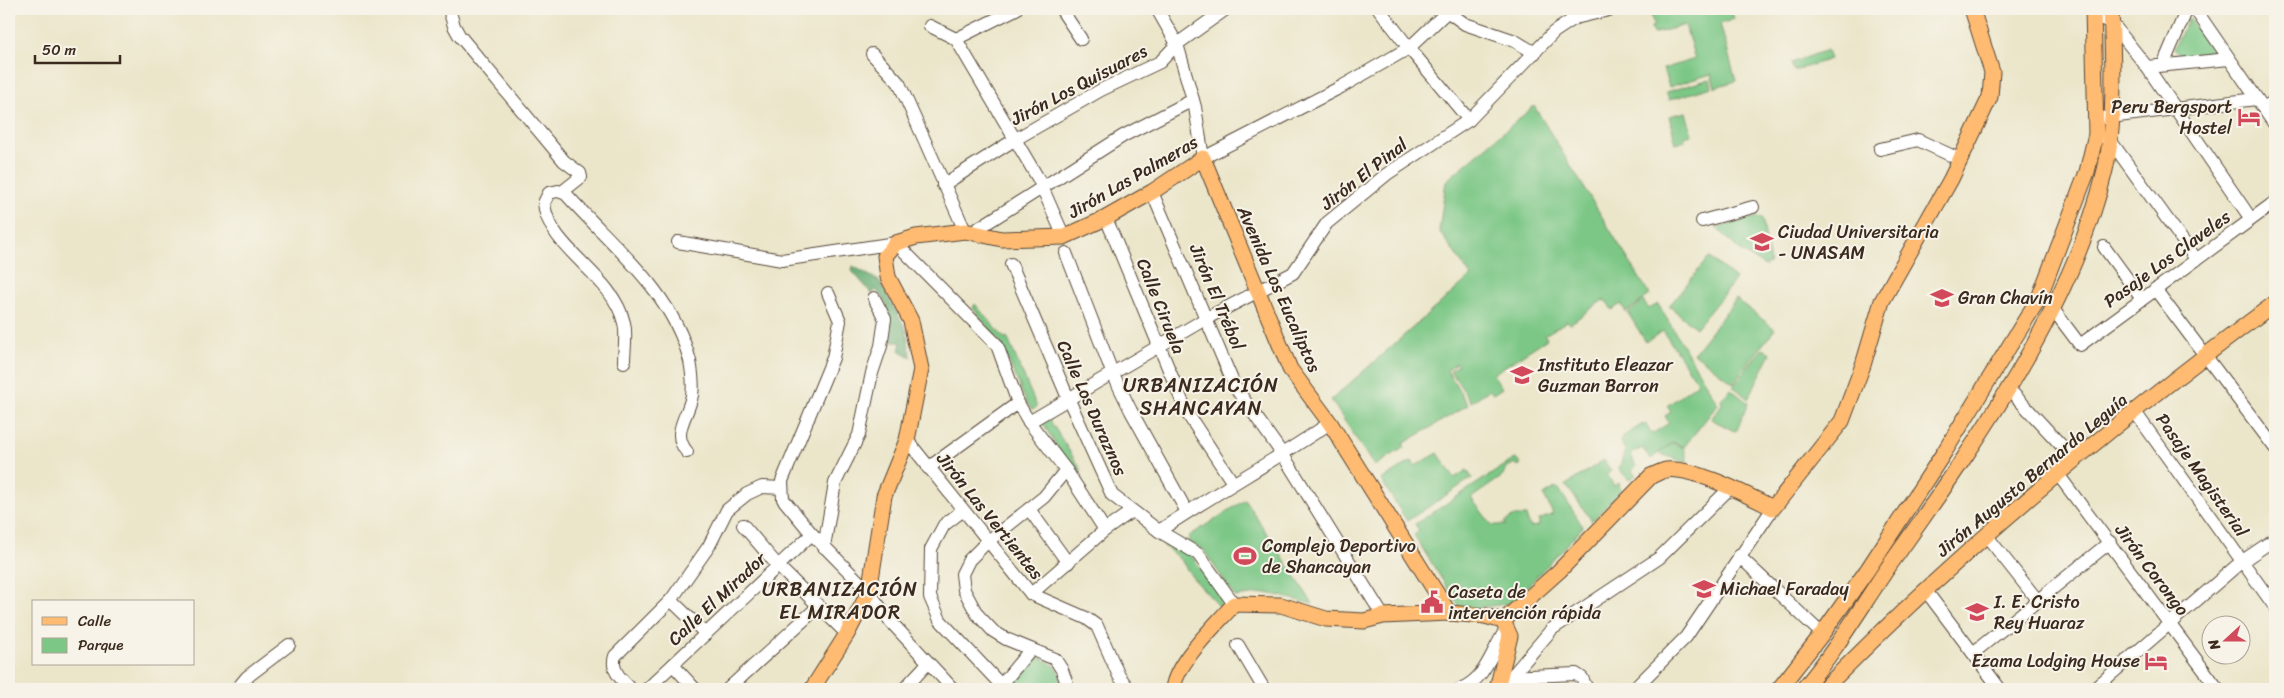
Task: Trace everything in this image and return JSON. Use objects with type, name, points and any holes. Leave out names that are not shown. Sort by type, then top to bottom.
[{"type":"main road","points":[[1503,681],[1509,624],[1651,476],[1666,470],[1685,472],[1731,488],[1773,508],[1842,420],[1863,365],[1882,301],[1960,160],[1990,97],[1992,72],[1972,9]]},
{"type":"main road","points":[[1803,689],[1950,479],[2008,388],[2053,308],[2090,226],[2106,169],[2103,137],[2104,118],[2093,12]]},
{"type":"main road","points":[[2104,118],[2112,95],[2111,16]]},
{"type":"main road","points":[[1778,689],[1822,634],[1945,452],[2037,300],[2087,172],[2103,137]]},
{"type":"main road","name":"Jirón Las Palmeras","points":[[896,243],[916,238],[968,232],[1002,239],[1064,237],[1106,218],[1152,192],[1203,158]]},
{"type":"main road","name":"Avenida Los Eucaliptos","points":[[1203,158],[1256,292],[1290,369],[1330,423],[1449,613]]},
{"type":"main road","points":[[812,689],[847,634],[868,592],[884,496],[906,440],[920,369],[911,321],[888,277],[885,256],[896,243]]},
{"type":"main road","name":"Jirón Augusto Bernardo Leguía","points":[[1824,689],[1986,535],[2057,473],[2206,354],[2275,303]]},
{"type":"main road","points":[[1173,689],[1174,679],[1186,661],[1234,604],[1281,605],[1326,619],[1364,621],[1383,616],[1449,613],[1485,616],[1509,624]]},
{"type":"street","points":[[449,9],[459,35],[564,161],[580,173],[580,177],[569,184],[562,192]]},
{"type":"street","points":[[956,40],[1016,9]]},
{"type":"street","points":[[1061,9],[1082,39]]},
{"type":"street","name":"Avenida Los Eucaliptos","points":[[1157,9],[1177,44],[1193,100],[1203,158]]},
{"type":"street","name":"Jirón Los Quisuares","points":[[943,185],[1014,140],[1101,90],[1160,62],[1177,44],[1226,9]]},
{"type":"street","points":[[1380,9],[1409,48],[1469,120]]},
{"type":"street","name":"Jirón El Pinal","points":[[1029,422],[1207,318],[1293,273],[1327,223],[1379,180],[1469,120],[1573,14],[1613,9]]},
{"type":"street","points":[[2163,65],[2187,9]]},
{"type":"street","points":[[2195,9],[2275,125]]},
{"type":"street","points":[[1442,12],[1465,24],[1515,41],[1535,53]]},
{"type":"street","name":"Jirón Las Palmeras","points":[[1203,158],[1341,87],[1409,48],[1442,12]]},
{"type":"street","points":[[2093,12],[2111,16],[2251,219]]},
{"type":"street","points":[[930,26],[956,40],[1042,188],[1064,237]]},
{"type":"street","points":[[872,54],[899,83],[943,185],[968,232],[1042,188],[1123,136],[1193,100]]},
{"type":"street","points":[[2147,67],[2229,59]]},
{"type":"street","points":[[2104,118],[2260,104],[2275,101]]},
{"type":"street","points":[[2103,137],[2196,259]]},
{"type":"street","points":[[1880,149],[1918,140],[1960,160]]},
{"type":"street","points":[[624,362],[625,325],[615,300],[601,281],[551,227],[547,219],[544,203],[546,195],[553,191],[562,192],[654,288],[680,334],[690,362],[693,386],[690,403],[679,433],[681,443],[687,452]]},
{"type":"street","name":"Jirón El Trébol","points":[[1152,192],[1235,386],[1283,455],[1383,616]]},
{"type":"street","name":"Pasaje Los Claveles","points":[[2053,308],[2080,345],[2275,202]]},
{"type":"street","points":[[1702,221],[1753,207]]},
{"type":"street","name":"Calle Ciruela","points":[[1106,218],[1187,413],[1233,483]]},
{"type":"street","name":"Jirón Las Palmeras","points":[[678,242],[782,260],[896,243]]},
{"type":"street","points":[[896,243],[997,345],[1018,403],[1029,422],[1066,470],[1105,530]]},
{"type":"street","points":[[2104,246],[2142,299]]},
{"type":"street","points":[[1066,253],[1112,372],[1131,411],[1187,512]]},
{"type":"street","name":"Calle Los Duraznos","points":[[1011,264],[1112,495],[1159,532],[1198,554],[1234,604]]},
{"type":"street","points":[[2155,289],[2206,354],[2275,448]]},
{"type":"street","points":[[828,293],[840,321],[833,358],[799,436],[782,481],[783,499],[812,534],[868,592],[891,622],[953,689]]},
{"type":"street","points":[[824,547],[835,483],[859,435],[872,372],[881,346],[885,319],[874,298]]},
{"type":"street","points":[[2008,388],[2074,459]]},
{"type":"street","points":[[928,468],[1018,403]]},
{"type":"street","name":"Pasaje Magisterial","points":[[2135,412],[2275,607]]},
{"type":"street","points":[[1159,532],[1187,512],[1283,455],[1330,423]]},
{"type":"street","name":"Jirón Las Vertientes","points":[[906,440],[1031,594],[1086,618],[1097,626],[1124,687]]},
{"type":"street","points":[[1066,470],[1044,498],[987,542],[969,560],[962,574],[964,590],[976,614],[993,631],[1030,650],[1055,659],[1062,670],[1069,689]]},
{"type":"street","name":"Jirón Corongo","points":[[2057,473],[2218,689]]},
{"type":"street","points":[[631,689],[621,678],[613,663],[615,656],[671,600],[708,546],[727,510],[747,494],[762,487],[782,488]]},
{"type":"street","points":[[1503,681],[1552,629],[1659,558],[1731,488]]},
{"type":"street","points":[[1029,508],[1068,563]]},
{"type":"street","points":[[1634,689],[1686,637],[1773,508]]},
{"type":"street","points":[[962,511],[944,525],[931,549],[930,597],[940,620],[1000,687],[1030,650]]},
{"type":"street","points":[[1031,594],[1105,530],[1132,511]]},
{"type":"street","points":[[743,525],[778,566],[847,634]]},
{"type":"street","name":"Calle El Mirador","points":[[647,689],[812,534]]},
{"type":"street","points":[[1986,535],[2038,601]]},
{"type":"street","points":[[2095,689],[2241,562],[2275,539]]},
{"type":"street","points":[[1973,653],[2110,542]]},
{"type":"street","points":[[1739,556],[1822,634]]},
{"type":"street","points":[[1926,591],[2000,689]]},
{"type":"street","points":[[671,600],[706,634]]},
{"type":"street","points":[[728,689],[819,606]]},
{"type":"street","points":[[1460,689],[1475,681],[1487,665],[1498,640],[1509,624]]},
{"type":"street","points":[[237,689],[247,677],[289,645]]},
{"type":"street","points":[[1238,645],[1264,689]]},
{"type":"street","points":[[904,689],[928,663]]},
{"type":"street","points":[[673,665],[695,689]]},
{"type":"street","points":[[1503,681],[1576,674],[1582,678],[1587,689]]},
{"type":"green space","points":[[1649,9],[1731,9],[1734,19],[1720,24],[1736,81],[1715,87],[1711,74],[1669,87],[1663,69],[1695,59],[1685,25],[1653,34],[1651,27],[1654,25]]},
{"type":"green space","points":[[2189,18],[2213,52],[2181,56],[2174,48]]},
{"type":"green space","points":[[1827,50],[1830,59],[1794,71],[1791,63]]},
{"type":"green space","points":[[1710,79],[1712,87],[1669,100],[1666,92]]},
{"type":"green space","points":[[1534,106],[1650,295],[1626,312],[1621,304],[1612,310],[1608,303],[1603,300],[1570,324],[1567,321],[1545,335],[1547,339],[1493,374],[1502,388],[1493,394],[1489,390],[1471,402],[1450,370],[1458,365],[1456,363],[1447,370],[1468,405],[1403,444],[1405,447],[1374,466],[1331,400],[1471,276],[1439,231],[1446,181]]},
{"type":"green space","points":[[1686,112],[1692,135],[1684,137],[1685,141],[1676,144],[1669,116]]},
{"type":"green space","points":[[1757,217],[1762,218],[1770,262],[1765,266],[1739,250],[1716,227]]},
{"type":"green space","points":[[1709,257],[1736,279],[1696,328],[1669,306]]},
{"type":"green space","points":[[853,266],[879,281],[906,329],[911,357],[899,350],[901,343],[891,340],[890,320],[887,307],[881,295],[876,290],[872,294],[852,271]]},
{"type":"green space","points":[[1736,299],[1775,329],[1733,383],[1694,353]]},
{"type":"green space","points":[[1643,301],[1649,309],[1658,304],[1718,404],[1684,447],[1673,442],[1651,459],[1642,448],[1631,454],[1636,467],[1632,471],[1636,475],[1629,480],[1619,469],[1625,450],[1620,441],[1623,439],[1622,437],[1643,424],[1644,426],[1646,424],[1652,434],[1669,423],[1665,416],[1671,412],[1667,406],[1698,383],[1663,331],[1646,342],[1628,313]]},
{"type":"green space","points":[[975,304],[1004,338],[1007,337],[1037,407],[1032,410],[1026,401],[1002,345],[973,308]]},
{"type":"green space","points":[[1762,349],[1771,353],[1748,399],[1733,386]]},
{"type":"green space","points":[[1731,389],[1748,403],[1737,430],[1734,431],[1711,419],[1722,404],[1721,399]]},
{"type":"green space","points":[[1049,419],[1082,471],[1075,476],[1042,422]]},
{"type":"green space","points":[[1673,443],[1684,448],[1688,463],[1658,453]]},
{"type":"green space","points":[[1438,453],[1454,478],[1467,470],[1472,478],[1407,521],[1381,480],[1412,461],[1415,466]]},
{"type":"green space","points":[[1516,458],[1521,464],[1518,466],[1515,463],[1506,468],[1503,476],[1471,498],[1492,525],[1506,525],[1505,522],[1514,516],[1526,516],[1530,527],[1539,526],[1539,520],[1553,514],[1544,495],[1555,488],[1559,489],[1583,527],[1512,603],[1477,608],[1460,608],[1414,535],[1419,531],[1415,524]]},
{"type":"green space","points":[[1604,460],[1611,471],[1607,474],[1614,486],[1619,483],[1621,490],[1592,521],[1566,485]]},
{"type":"green space","points":[[1245,500],[1313,604],[1267,593],[1235,597],[1203,549],[1188,542],[1189,536]]},
{"type":"green space","points":[[1157,535],[1190,554],[1226,604],[1221,608],[1192,577],[1181,560],[1156,539]]},
{"type":"green space","points":[[1032,653],[1055,666],[1066,689],[1004,689]]},
{"type":"place","name":"Peru Bergsport Hostel","points":[[2249,117]]},
{"type":"place","name":"Ciudad Universitaria - UNASAM","points":[[1762,242]]},
{"type":"place","name":"Gran Chavín","points":[[1942,298]]},
{"type":"place","name":"Instituto Eleazar Guzman Barron","points":[[1522,375]]},
{"type":"place","name":"Complejo Deportivo de Shancayan","points":[[1245,556]]},
{"type":"place","name":"Michael Faraday","points":[[1704,589]]},
{"type":"place","name":"Caseta de intervención rápida","points":[[1432,602]]},
{"type":"place","name":"I. E. Cristo Rey Huaraz","points":[[1977,612]]},
{"type":"place","name":"Ezama Lodging House","points":[[2156,661]]},
{"type":"district","name":"URBANIZACIÓN SHANCAYAN","points":[[1201,396]]},
{"type":"district","name":"URBANIZACIÓN EL MIRADOR","points":[[840,600]]}]
